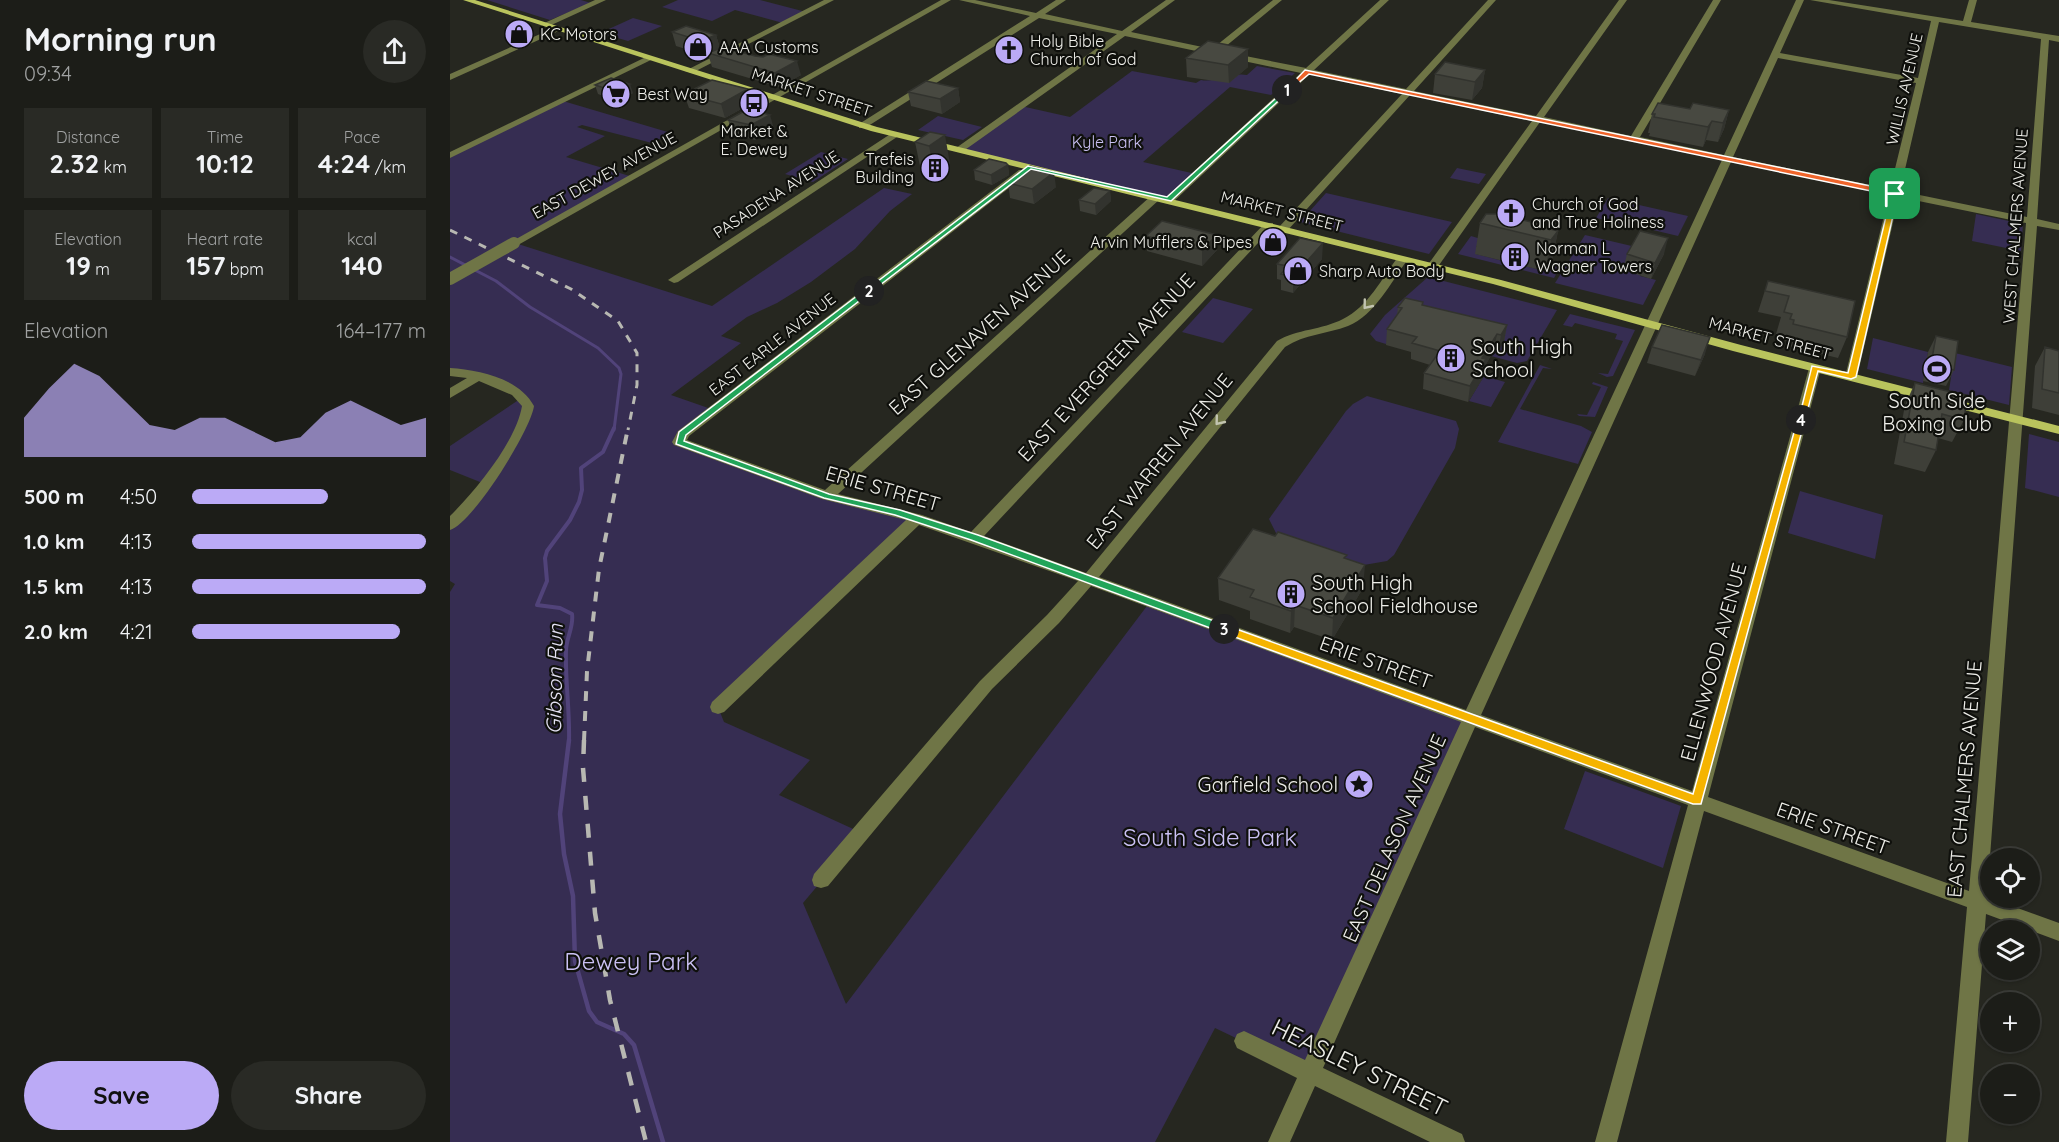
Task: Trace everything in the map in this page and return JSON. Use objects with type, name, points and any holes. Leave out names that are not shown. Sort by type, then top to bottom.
[{"type":"main road","name":"MARKET STREET","points":[[467,0],[895,135],[1162,198],[1433,266],[1815,368],[2059,430]]},
{"type":"street","points":[[544,25],[602,0]]},
{"type":"street","points":[[689,71],[830,0]]},
{"type":"street","name":"EAST DEWEY AVENUE","points":[[450,279],[947,0]]},
{"type":"street","points":[[963,0],[2059,227]]},
{"type":"street","points":[[862,126],[1062,0]]},
{"type":"street","points":[[959,150],[1171,0]]},
{"type":"street","points":[[1213,52],[1278,0]]},
{"type":"street","name":"EAST GLENAVEN AVENUE","points":[[827,496],[1307,72],[1385,0]]},
{"type":"street","points":[[1283,229],[1492,0]]},
{"type":"street","points":[[1433,266],[1623,0]]},
{"type":"street","points":[[1634,139],[1717,0]]},
{"type":"street","name":"EAST DELASON AVENUE","points":[[1280,1142],[1800,0]]},
{"type":"street","points":[[1814,0],[1847,2],[2059,39]]},
{"type":"street","points":[[1966,24],[1973,0]]},
{"type":"street","name":"WILLIS AVENUE","points":[[1851,377],[1936,19]]},
{"type":"street","points":[[450,77],[559,29]]},
{"type":"street","name":"WEST CHALMERS AVENUE","points":[[2016,419],[2045,36]]},
{"type":"street","points":[[1775,55],[1921,81]]},
{"type":"street","points":[[451,155],[651,58]]},
{"type":"street","name":"PASADENA AVENUE","points":[[674,280],[895,135]]},
{"type":"street","name":"EAST EARLE AVENUE","points":[[679,439],[682,434],[1030,167]]},
{"type":"street","name":"EAST EVERGREEN AVENUE","points":[[974,538],[1269,225]]},
{"type":"street","name":"EAST WARREN AVENUE","points":[[821,880],[986,685],[1053,619],[1088,580],[1281,344],[1293,337],[1341,324],[1354,318],[1367,305],[1402,259]]},
{"type":"street","name":"ELLENWOOD AVENUE","points":[[1606,1142],[1815,368]]},
{"type":"street","points":[[450,372],[478,376],[519,393],[525,399],[528,408],[523,426],[485,484],[450,525]]},
{"type":"street","points":[[450,394],[478,376]]},
{"type":"street","name":"EAST CHALMERS AVENUE","points":[[1957,1142],[2016,419]]},
{"type":"street","name":"ERIE STREET","points":[[679,439],[679,442],[685,445],[827,496],[917,518],[974,538],[2059,932]]},
{"type":"street","points":[[718,707],[917,518]]},
{"type":"street","name":"HEASLEY STREET","points":[[1244,1041],[1454,1142]]},
{"type":"green space","points":[[487,0],[581,0],[591,3],[550,20]]},
{"type":"green space","points":[[678,0],[760,0],[806,12],[783,23],[735,10],[712,21],[662,7]]},
{"type":"green space","points":[[633,18],[662,26],[628,41],[600,33]]},
{"type":"green space","name":"Kyle Park","points":[[1257,66],[1295,73],[1271,95],[1230,87],[1143,162],[1196,174],[1169,200],[959,150],[1021,106],[1070,117],[1132,71],[1196,83],[1201,80],[1247,75]]},
{"type":"green space","points":[[563,101],[671,133],[652,143],[582,125],[577,127],[605,136],[566,157],[633,177],[515,243],[712,306],[884,188],[912,194],[890,211],[855,249],[811,282],[777,303],[747,317],[721,336],[741,343],[671,395],[714,410],[679,439],[827,496],[917,518],[718,707],[724,722],[810,760],[779,795],[862,833],[803,903],[846,1004],[1150,602],[1471,719],[1311,1074],[1215,1028],[1155,1142],[450,1142],[450,592],[455,584],[450,581],[450,525],[485,484],[450,470],[450,446],[523,397],[519,393],[450,372],[450,155]]},
{"type":"green space","points":[[938,116],[982,127],[963,140],[918,130]]},
{"type":"green space","points":[[821,152],[848,159],[813,182],[785,174]]},
{"type":"green space","points":[[1457,168],[1486,174],[1479,184],[1450,178]]},
{"type":"green space","points":[[1326,193],[1452,222],[1429,254],[1300,222]]},
{"type":"green space","points":[[1608,198],[1688,216],[1678,236],[1653,230],[1655,227],[1625,220],[1623,224],[1596,218]]},
{"type":"green space","points":[[1976,214],[2023,224],[2021,251],[1972,241]]},
{"type":"green space","points":[[1585,235],[1636,247],[1640,276],[1656,280],[1643,305],[1555,283]]},
{"type":"green space","points":[[1471,236],[1481,239],[1476,247],[1479,248],[1476,254],[1507,262],[1509,259],[1513,263],[1545,271],[1556,262],[1562,264],[1554,278],[1458,254]]},
{"type":"green space","points":[[1428,277],[1557,310],[1527,361],[1517,363],[1491,356],[1495,350],[1498,351],[1504,341],[1386,344],[1376,341],[1370,334],[1385,315]]},
{"type":"green space","points":[[1213,298],[1253,309],[1223,343],[1182,332]]},
{"type":"green space","points":[[1570,314],[1635,330],[1613,376],[1607,377],[1598,373],[1608,374],[1623,341],[1615,339],[1617,334],[1575,323],[1572,327],[1563,325]]},
{"type":"green space","points":[[1873,338],[1928,352],[1923,383],[1867,369]]},
{"type":"green space","points":[[1955,353],[2012,367],[2009,405],[1949,390]]},
{"type":"green space","points":[[1540,365],[1552,369],[1543,368],[1520,409],[1581,426],[1592,432],[1578,464],[1498,442]]},
{"type":"green space","points":[[1484,376],[1505,382],[1491,407],[1469,401]]},
{"type":"green space","points":[[1593,382],[1608,387],[1595,417],[1579,416],[1577,414],[1587,415],[1601,387],[1592,384]]},
{"type":"green space","points":[[1367,396],[1456,421],[1459,429],[1455,448],[1394,555],[1387,561],[1358,566],[1286,542],[1276,533],[1269,519],[1346,411]]},
{"type":"green space","points":[[2029,434],[2059,442],[2059,497],[2025,488]]},
{"type":"green space","points":[[1800,491],[1883,515],[1875,559],[1788,533]]},
{"type":"green space","points":[[1585,771],[1681,806],[1663,868],[1564,829]]},
{"type":"building","points":[[686,26],[716,35],[701,41],[672,32]]},
{"type":"building","points":[[1208,41],[1248,49],[1228,65],[1186,58]]},
{"type":"building","points":[[723,47],[755,56],[763,57],[769,54],[797,61],[775,73],[708,53]]},
{"type":"building","points":[[1445,62],[1485,70],[1475,82],[1435,74]]},
{"type":"building","points":[[611,78],[630,84],[613,91],[595,85]]},
{"type":"building","points":[[712,80],[748,89],[721,104],[684,94]]},
{"type":"building","points":[[926,81],[958,88],[940,99],[908,92]]},
{"type":"building","points":[[1658,103],[1690,109],[1693,103],[1729,110],[1723,123],[1712,121],[1708,127],[1654,117],[1655,114],[1652,114]]},
{"type":"building","points":[[748,109],[770,115],[751,125],[728,120]]},
{"type":"building","points":[[930,132],[945,135],[929,146],[915,142]]},
{"type":"building","points":[[989,159],[1008,165],[991,175],[974,170]]},
{"type":"building","points":[[1030,166],[1054,172],[1032,189],[1008,183]]},
{"type":"building","points":[[1094,188],[1110,191],[1095,204],[1079,200]]},
{"type":"building","points":[[1486,214],[1499,214],[1551,227],[1550,229],[1558,231],[1551,240],[1480,223]]},
{"type":"building","points":[[1162,221],[1217,235],[1202,250],[1146,236]]},
{"type":"building","points":[[1640,231],[1668,238],[1655,263],[1627,254]]},
{"type":"building","points":[[1300,238],[1323,243],[1293,277],[1281,274],[1288,266],[1277,264]]},
{"type":"building","points":[[1768,281],[1855,301],[1847,337],[1793,324],[1794,320],[1790,319],[1792,314],[1784,312],[1789,296],[1765,291]]},
{"type":"building","name":"South High School","points":[[1405,298],[1423,302],[1422,305],[1507,325],[1501,335],[1497,334],[1482,358],[1486,359],[1470,386],[1424,373],[1440,351],[1412,343],[1417,337],[1387,329],[1402,308],[1398,307]]},
{"type":"building","points":[[1662,325],[1710,337],[1701,360],[1652,347]]},
{"type":"building","points":[[1936,336],[1958,341],[1954,370],[1931,364]]},
{"type":"building","points":[[2045,347],[2059,351],[2059,393],[2042,389]]},
{"type":"building","points":[[1915,383],[1967,396],[1964,420],[1942,414],[1936,450],[1904,442]]},
{"type":"building","name":"South High School Fieldhouse","points":[[1253,529],[1275,536],[1278,532],[1347,555],[1344,558],[1365,565],[1333,618],[1295,605],[1291,611],[1250,597],[1254,590],[1218,578]]},
{"type":"waterway","name":"Gibson Run","points":[[450,257],[496,281],[530,307],[598,348],[619,368],[621,374],[614,430]]},
{"type":"waterway","name":"Gibson Run","points":[[569,740],[566,651],[572,614],[560,608],[537,605],[547,581],[545,558],[547,551],[570,520],[579,502],[582,490],[581,468],[603,452],[614,428]]},
{"type":"waterway","name":"Gibson Run","points":[[569,740],[560,814],[564,854],[573,896],[575,961],[589,1011],[597,1022],[624,1034],[634,1045],[663,1142]]},
{"type":"railway","points":[[450,230],[571,289],[618,321],[637,353],[637,385],[628,430]]},
{"type":"railway","points":[[584,741],[587,671],[599,569],[628,428]]},
{"type":"railway","points":[[584,740],[583,768],[595,913],[610,1000],[646,1142]]},
{"type":"place","name":"KC Motors","points":[[519,34]]},
{"type":"place","name":"AAA Customs","points":[[698,47]]},
{"type":"place","name":"Holy Bible Church of God","points":[[1009,50]]},
{"type":"place","name":"Best Way","points":[[616,94]]},
{"type":"place","name":"Market & E. Dewey","points":[[754,103]]},
{"type":"place","name":"Trefeis Building","points":[[935,168]]},
{"type":"place","name":"Church of God and True Holiness","points":[[1511,213]]},
{"type":"place","name":"Arvin Mufflers & Pipes","points":[[1273,242]]},
{"type":"place","name":"Norman L Wagner Towers","points":[[1515,257]]},
{"type":"place","name":"Sharp Auto Body","points":[[1298,271]]},
{"type":"place","name":"South High School","points":[[1451,358]]},
{"type":"place","name":"South Side Boxing Club","points":[[1937,369]]},
{"type":"place","name":"South High School Fieldhouse","points":[[1291,594]]},
{"type":"place","name":"Garfield School","points":[[1359,784]]},
{"type":"route","points":[[1307,72],[1895,194],[1851,377],[1815,368],[1697,801],[974,538],[896,512],[827,496],[679,442],[682,434],[1030,167],[1168,200],[1307,72]]},
{"type":"park label","name":"South Side Park","points":[[1210,837]]},
{"type":"park label","name":"Dewey Park","points":[[631,961]]}]
